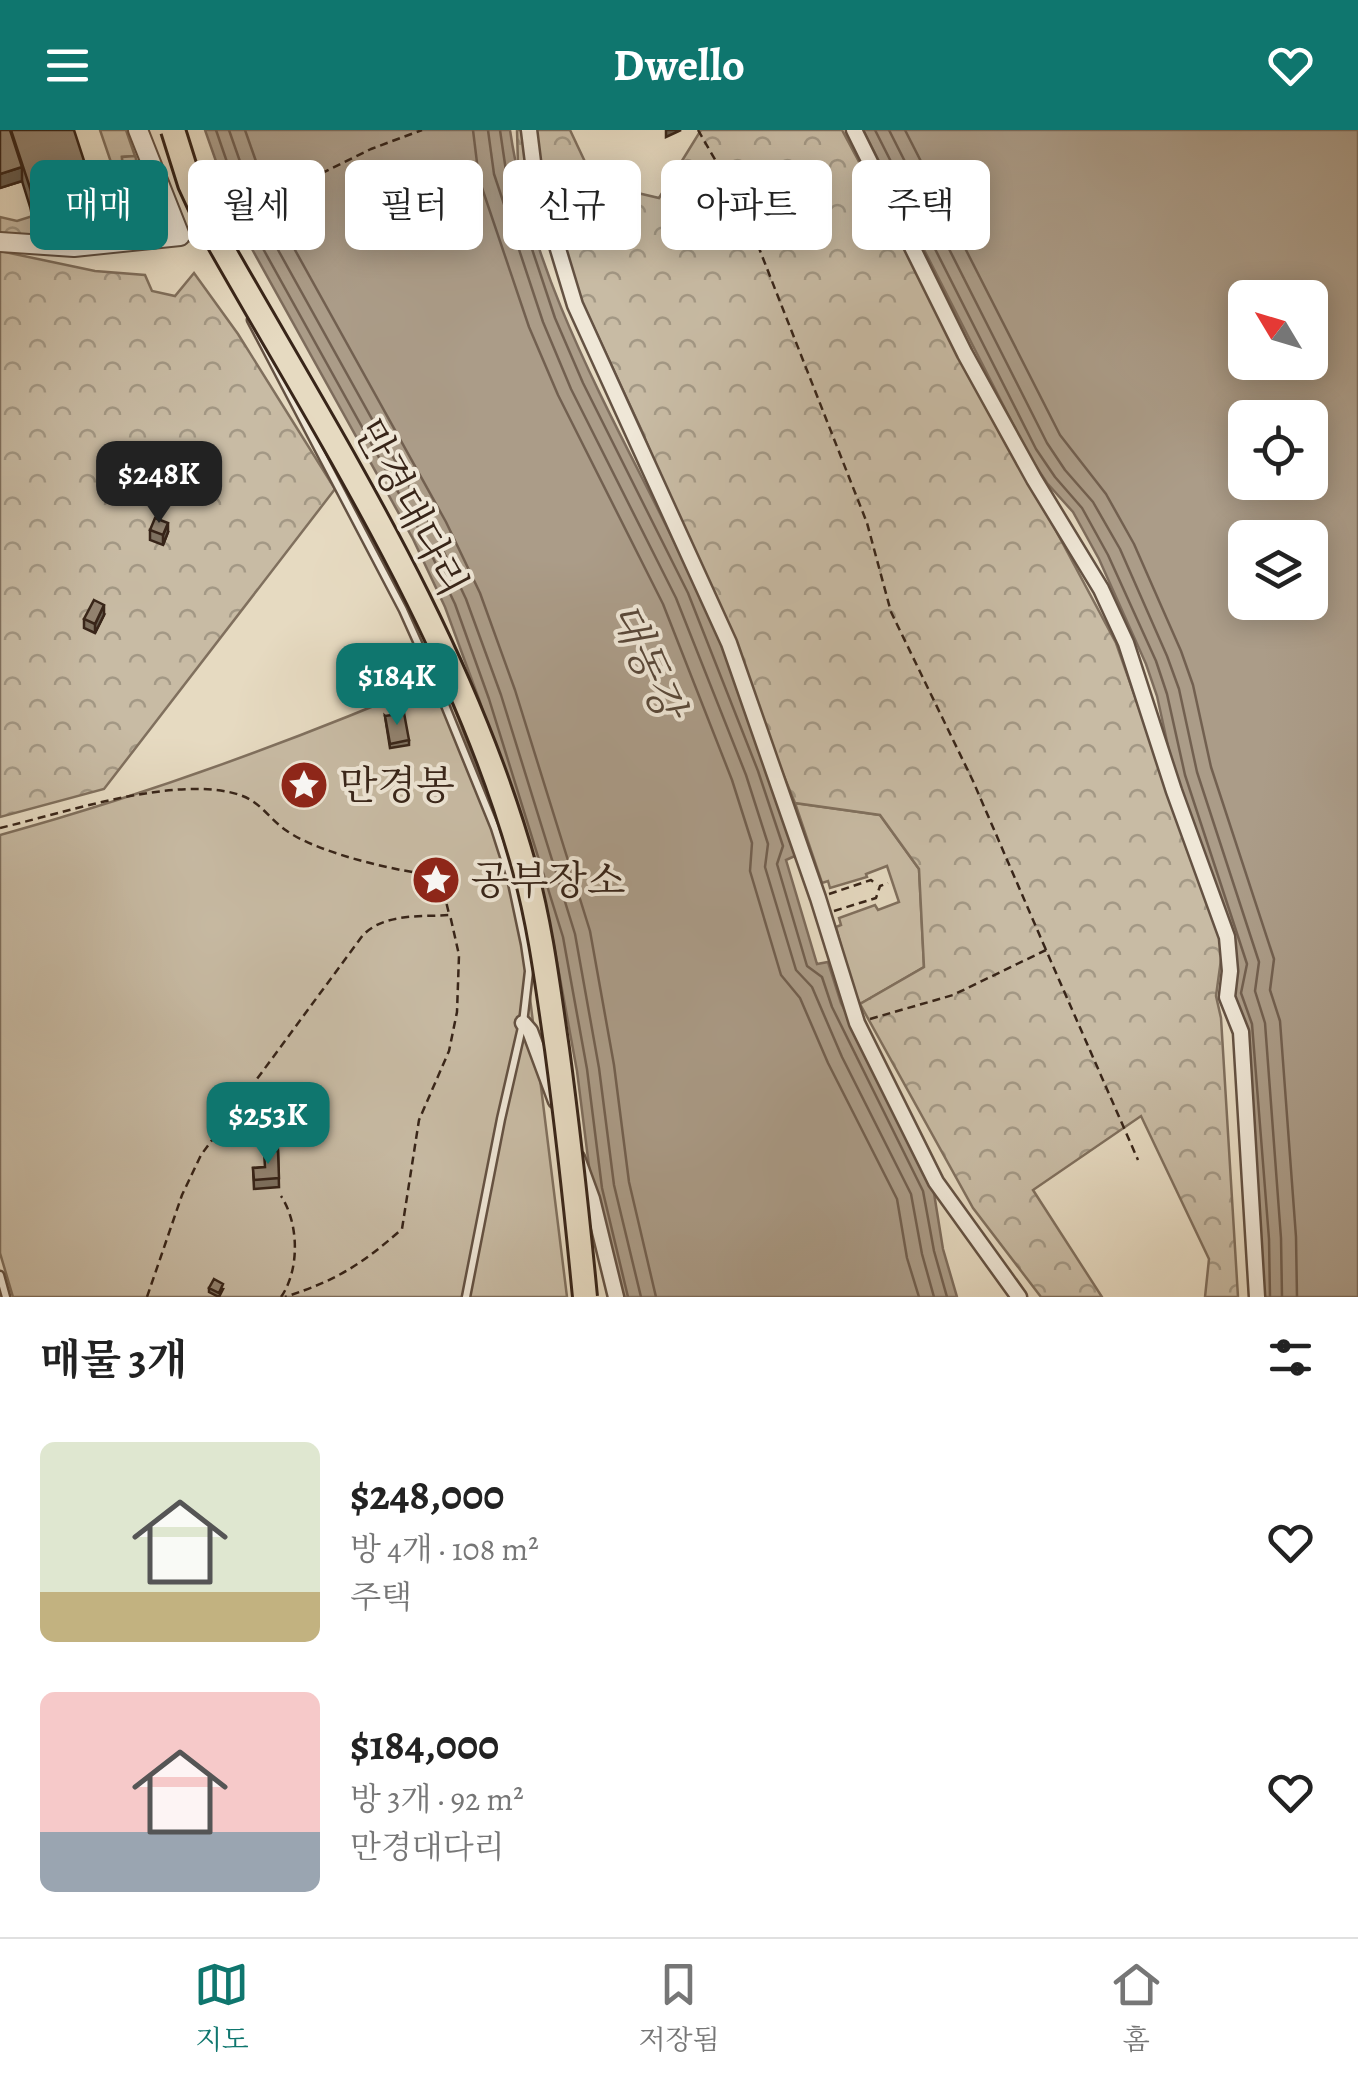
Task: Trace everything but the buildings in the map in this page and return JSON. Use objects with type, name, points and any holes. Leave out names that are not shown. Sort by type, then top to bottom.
[{"type":"highway","name":"만경대다리","points":[[173,130],[190,184],[209,225],[356,480],[418,596],[463,692],[524,868],[546,966],[570,1140],[585,1297]]},
{"type":"street","points":[[0,242],[74,247],[180,236],[138,130]]},
{"type":"street","points":[[530,130],[534,170],[575,304],[728,643],[818,898],[857,1023],[936,1182],[1019,1297]]},
{"type":"street","points":[[854,130],[965,354],[1101,590],[1126,643],[1227,937],[1228,997],[1241,1032],[1257,1297]]},
{"type":"street","points":[[523,1023],[530,1030],[592,1198],[616,1297]]},
{"type":"lane","points":[[180,236],[200,238],[220,258],[403,610],[495,828],[511,878],[529,971],[523,1023],[500,1118],[466,1297]]},
{"type":"lane","points":[[0,1274],[6,1297]]},
{"type":"path","points":[[325,172],[422,130]]},
{"type":"path","points":[[698,130],[744,210],[867,524],[891,612],[973,781],[1138,1160]]},
{"type":"path","points":[[0,828],[165,790],[236,793],[258,802],[288,832],[319,848],[440,876],[459,955],[456,1012],[449,1051],[419,1120],[402,1229],[361,1264],[333,1281],[283,1297]]},
{"type":"path","points":[[832,893],[871,880],[880,886],[888,884]]},
{"type":"path","points":[[837,911],[876,898],[880,886]]},
{"type":"path","points":[[147,1297],[182,1195],[201,1155],[363,935],[386,920],[450,915]]},
{"type":"path","points":[[857,1023],[953,995],[1046,950]]},
{"type":"path","points":[[282,1196],[290,1208],[295,1236],[294,1260],[283,1297]]},
{"type":"green space","points":[[100,130],[126,130],[135,156],[110,160]]},
{"type":"green space","points":[[517,130],[570,130],[584,160],[518,160]]},
{"type":"green space","points":[[701,130],[842,130],[858,160],[852,160],[852,250],[906,250],[1116,643],[1223,945],[1216,996],[1221,1018],[1238,1297],[1205,1297],[1209,1259],[1141,1116],[1033,1190],[1102,1297],[1041,1297],[973,1208],[860,1004],[924,967],[919,869],[880,815],[795,803],[641,429],[558,250],[641,250],[641,194],[659,198],[661,195],[661,250],[832,250],[832,160],[682,160]]},
{"type":"green space","points":[[0,217],[17,221],[30,217],[30,239],[0,237]]},
{"type":"green space","points":[[0,251],[95,271],[145,275],[152,291],[175,296],[194,273],[238,334],[335,489],[104,789],[0,817]]},
{"type":"green space","points":[[443,677],[509,855],[567,1297],[13,1297],[0,1253],[0,835],[224,764]]},
{"type":"green space","points":[[795,803],[880,815],[919,869],[924,967],[860,1004],[836,927],[841,925],[839,918],[875,905],[878,910],[899,902],[887,866],[866,874],[867,877],[830,888],[828,881],[822,883]]},
{"type":"water","name":"대동강","points":[[205,130],[510,130],[516,160],[503,160],[503,250],[539,250],[586,363],[724,651],[797,855],[786,860],[817,964],[828,962],[841,1003],[933,1187],[943,1249],[957,1297],[619,1297],[592,1190],[577,1071],[553,940],[480,702],[445,607],[413,539],[253,250],[325,250],[325,160],[216,160]]},
{"type":"water","points":[[863,130],[1358,130],[1358,1297],[1260,1297],[1231,993],[1237,967],[1175,778],[1146,664],[1099,559],[1073,512],[1028,454],[924,250],[990,250],[990,160],[878,160]]},
{"type":"place","name":"만경봉","points":[[304,785]]},
{"type":"place","name":"공부장소","points":[[436,880]]}]
